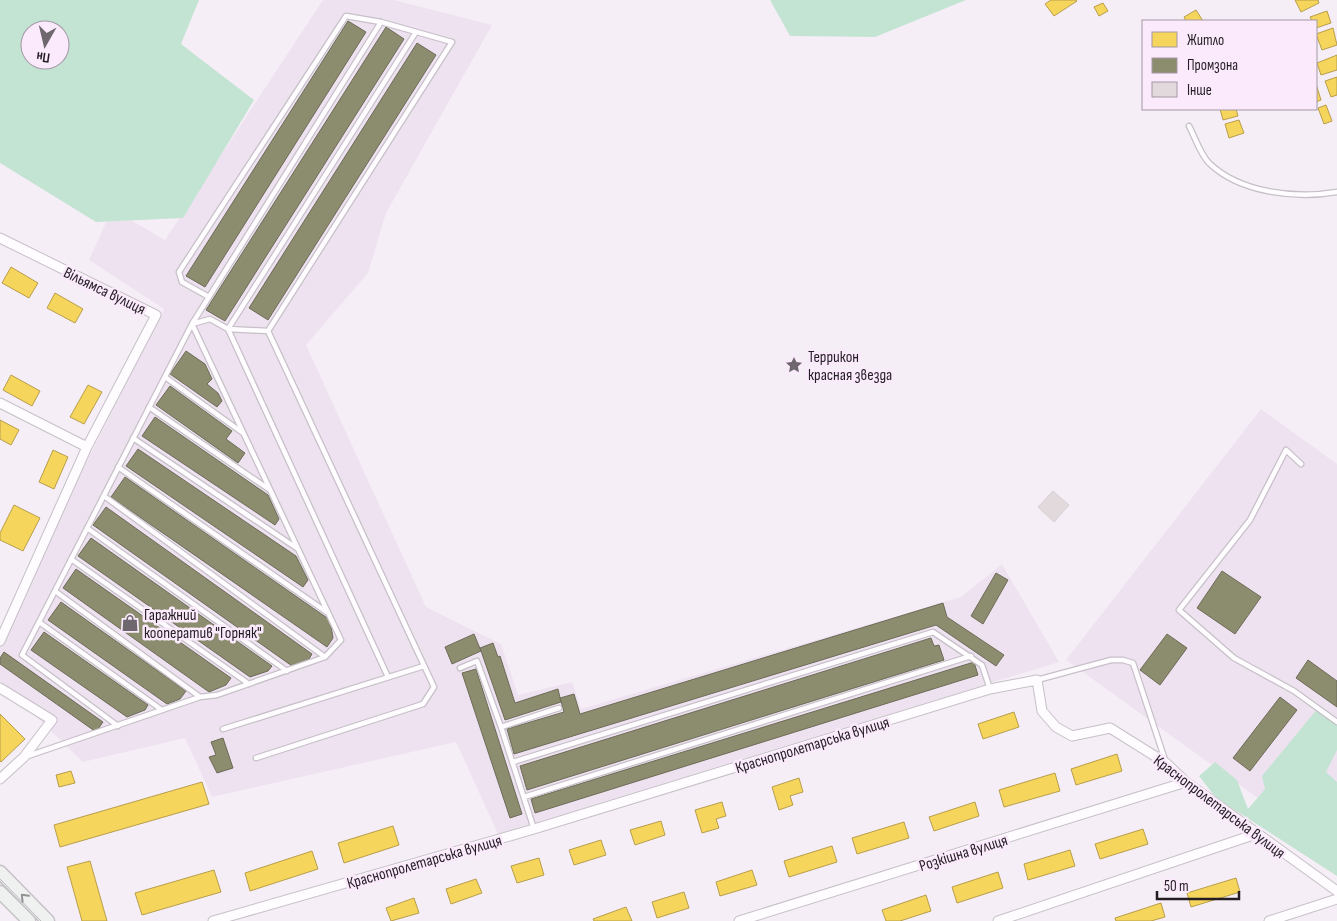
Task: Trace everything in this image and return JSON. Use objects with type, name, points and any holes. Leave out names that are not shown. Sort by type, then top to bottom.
[{"type":"main road","points":[[0,872],[48,921]]},
{"type":"main road","points":[[0,892],[29,921]]},
{"type":"street","name":"Вільямса вулиця","points":[[0,238],[156,315],[86,447],[0,641]]},
{"type":"street","points":[[0,403],[86,447]]},
{"type":"street","name":"Краснопролетарська вулиця","points":[[213,921],[534,829],[990,689],[1037,680],[1042,711],[1056,727],[1072,736],[1110,728],[1166,763],[1186,782],[1337,891]]},
{"type":"street","points":[[0,688],[52,720],[24,757],[0,779]]},
{"type":"street","name":"Розкішна вулиця","points":[[739,921],[1186,782]]},
{"type":"street","points":[[998,921],[1256,834]]},
{"type":"street","points":[[1269,921],[1337,899]]},
{"type":"lane","points":[[209,297],[182,282],[179,272],[346,16],[381,22],[452,42],[268,331]]},
{"type":"lane","points":[[118,726],[22,655],[192,324],[381,22]]},
{"type":"lane","points":[[228,329],[416,32]]},
{"type":"lane","points":[[1189,126],[1208,162],[1230,179],[1264,190],[1321,194],[1337,192]]},
{"type":"lane","points":[[192,324],[210,319],[228,329],[268,331]]},
{"type":"lane","points":[[24,757],[200,696],[217,695],[288,671],[325,657],[341,640],[192,324]]},
{"type":"lane","points":[[228,329],[388,677]]},
{"type":"lane","points":[[256,758],[423,704],[434,687],[268,331]]},
{"type":"lane","points":[[165,377],[244,434]]},
{"type":"lane","points":[[149,407],[271,490]]},
{"type":"lane","points":[[134,438],[298,550]]},
{"type":"lane","points":[[1301,464],[1286,450],[1250,520],[1179,610],[1234,658],[1294,691],[1337,722]]},
{"type":"lane","points":[[118,467],[329,614]]},
{"type":"lane","points":[[104,496],[325,657]]},
{"type":"lane","points":[[87,528],[288,671]]},
{"type":"lane","points":[[71,559],[248,684]]},
{"type":"lane","points":[[55,591],[200,696]]},
{"type":"lane","points":[[39,622],[162,710]]},
{"type":"lane","points":[[513,762],[933,632],[982,665],[990,689]]},
{"type":"lane","points":[[524,797],[971,656]]},
{"type":"lane","points":[[1037,680],[1111,660],[1123,660],[1133,663],[1166,763]]},
{"type":"lane","points":[[460,668],[477,661],[502,727],[534,829]]},
{"type":"lane","points":[[223,729],[424,666]]},
{"type":"lane","points":[[502,727],[559,708]]},
{"type":"shaded area","points":[[323,0],[394,0],[492,25],[386,213],[368,273],[306,345],[426,607],[501,644],[518,695],[572,682],[581,709],[961,597],[1002,564],[1059,662],[498,834],[456,742],[212,797],[185,738],[83,762],[0,682],[0,633],[164,309],[89,260],[112,209],[165,240]]},
{"type":"shaded area","points":[[1261,409],[1337,464],[1337,855],[1066,660]]},
{"type":"green space","points":[[0,0],[199,0],[181,44],[254,100],[183,218],[96,222],[0,163]]},
{"type":"green space","points":[[770,0],[966,0],[875,37],[790,36]]},
{"type":"green space","points":[[1318,708],[1337,719],[1337,750],[1326,772],[1337,782],[1337,876],[1216,798],[1199,776],[1215,762],[1237,780],[1248,809],[1265,789],[1262,776]]},
{"type":"building: Житло","points":[[1051,0],[1077,1],[1054,16],[1045,4]]},
{"type":"building: Житло","points":[[1295,0],[1318,0],[1319,3],[1301,12]]},
{"type":"building: Житло","points":[[1103,3],[1108,11],[1099,16],[1094,7]]},
{"type":"building: Житло","points":[[1196,10],[1202,20],[1186,20],[1184,17]]},
{"type":"building: Житло","points":[[1327,11],[1331,23],[1317,28],[1317,20],[1312,20],[1310,17]]},
{"type":"building: Житло","points":[[1333,28],[1337,45],[1322,50],[1317,34]]},
{"type":"building: Житло","points":[[1337,55],[1337,70],[1321,75],[1317,63]]},
{"type":"building: Житло","points":[[1337,77],[1337,95],[1331,97],[1325,81]]},
{"type":"building: Житло","points":[[1317,87],[1321,100],[1317,102]]},
{"type":"building: Житло","points":[[1326,105],[1332,121],[1324,124],[1318,108]]},
{"type":"building: Житло","points":[[1220,110],[1236,110],[1238,116],[1223,120]]},
{"type":"building: Житло","points":[[1239,120],[1244,133],[1229,138],[1225,124]]},
{"type":"building: Житло","points":[[11,267],[38,283],[29,298],[2,283]]},
{"type":"building: Житло","points":[[55,293],[83,309],[75,323],[47,308]]},
{"type":"building: Житло","points":[[11,375],[40,391],[32,406],[3,390]]},
{"type":"building: Житло","points":[[88,385],[102,392],[84,424],[70,417]]},
{"type":"building: Житло","points":[[0,420],[19,430],[11,445],[0,439]]},
{"type":"building: Житло","points":[[53,450],[68,457],[54,489],[39,482]]},
{"type":"building: Житло","points":[[14,505],[40,518],[23,551],[0,540],[0,533]]},
{"type":"building: Житло","points":[[1014,712],[1019,727],[983,739],[978,724]]},
{"type":"building: Житло","points":[[0,714],[25,739],[1,762],[0,761]]},
{"type":"building: Житло","points":[[1117,754],[1122,771],[1076,785],[1071,769]]},
{"type":"building: Житло","points":[[71,771],[75,783],[59,787],[56,775]]},
{"type":"building: Житло","points":[[1055,773],[1060,791],[1004,807],[999,790]]},
{"type":"building: Житло","points":[[799,778],[803,792],[790,796],[793,805],[779,810],[772,787]]},
{"type":"building: Житло","points":[[202,782],[209,804],[60,847],[54,825]]},
{"type":"building: Житло","points":[[722,802],[726,816],[716,819],[719,828],[702,833],[695,810]]},
{"type":"building: Житло","points":[[975,802],[979,816],[934,831],[929,817]]},
{"type":"building: Житло","points":[[661,821],[665,835],[635,845],[630,830]]},
{"type":"building: Житло","points":[[904,822],[909,838],[857,854],[852,838]]},
{"type":"building: Житло","points":[[393,826],[399,845],[344,863],[338,843]]},
{"type":"building: Житло","points":[[1143,829],[1148,844],[1100,859],[1095,844]]},
{"type":"building: Житло","points":[[601,840],[606,855],[574,865],[569,850]]},
{"type":"building: Житло","points":[[832,846],[837,862],[789,877],[784,861]]},
{"type":"building: Житло","points":[[1070,850],[1075,866],[1028,880],[1024,864]]},
{"type":"building: Житло","points":[[312,851],[318,869],[250,891],[245,873]]},
{"type":"building: Житло","points":[[539,858],[544,875],[517,883],[511,866]]},
{"type":"building: Житло","points":[[90,861],[107,921],[82,921],[67,867]]},
{"type":"building: Житло","points":[[214,870],[221,892],[142,915],[135,893]]},
{"type":"building: Житло","points":[[752,870],[757,885],[720,896],[716,882]]},
{"type":"building: Житло","points":[[998,872],[1003,888],[957,903],[952,887]]},
{"type":"building: Житло","points":[[1236,878],[1240,892],[1191,907],[1187,893]]},
{"type":"building: Житло","points":[[476,879],[482,893],[451,904],[446,889]]},
{"type":"building: Житло","points":[[684,892],[689,908],[657,918],[652,902]]},
{"type":"building: Житло","points":[[926,895],[931,911],[900,921],[886,921],[882,910]]},
{"type":"building: Житло","points":[[414,898],[419,913],[391,921],[386,908]]},
{"type":"building: Житло","points":[[1161,903],[1165,917],[1151,921],[1116,921],[1115,918]]},
{"type":"building: Житло","points":[[626,907],[632,921],[594,921],[593,919]]},
{"type":"building: Промзона","points":[[348,21],[366,32],[205,287],[186,276]]},
{"type":"building: Промзона","points":[[386,27],[404,39],[225,321],[206,310]]},
{"type":"building: Промзона","points":[[417,43],[436,55],[268,320],[249,308]]},
{"type":"building: Промзона","points":[[186,351],[205,364],[212,379],[207,384],[218,393],[222,401],[217,407],[170,374]]},
{"type":"building: Промзона","points":[[170,386],[232,431],[226,439],[245,453],[238,463],[156,405]]},
{"type":"building: Промзона","points":[[155,417],[268,495],[279,519],[275,525],[142,436]]},
{"type":"building: Промзона","points":[[138,449],[296,556],[308,580],[303,587],[126,466]]},
{"type":"building: Промзона","points":[[125,477],[330,620],[333,638],[327,647],[111,497]]},
{"type":"building: Промзона","points":[[106,507],[312,654],[309,659],[292,666],[93,525]]},
{"type":"building: Промзона","points":[[91,538],[272,666],[268,671],[250,677],[78,556]]},
{"type":"building: Промзона","points":[[76,569],[231,678],[226,685],[209,692],[63,588]]},
{"type":"building: Промзона","points":[[1222,571],[1261,597],[1235,634],[1197,608]]},
{"type":"building: Промзона","points":[[996,573],[1008,580],[983,624],[971,616]]},
{"type":"building: Промзона","points":[[61,602],[186,691],[180,699],[167,704],[48,620]]},
{"type":"building: Промзона","points":[[943,603],[947,617],[1004,655],[996,666],[936,625],[514,754],[507,729],[564,712],[560,698],[574,694],[580,714]]},
{"type":"building: Промзона","points":[[44,632],[148,705],[145,710],[127,717],[31,650]]},
{"type":"building: Промзона","points":[[474,634],[481,651],[452,664],[445,647]]},
{"type":"building: Промзона","points":[[1167,634],[1187,648],[1160,685],[1140,670]]},
{"type":"building: Промзона","points":[[931,638],[934,646],[939,645],[944,660],[527,790],[520,766]]},
{"type":"building: Промзона","points":[[493,643],[498,657],[500,656],[515,703],[558,689],[561,702],[505,720],[480,648]]},
{"type":"building: Промзона","points":[[4,652],[103,722],[96,732],[0,664],[0,658]]},
{"type":"building: Промзона","points":[[1308,660],[1337,681],[1337,707],[1296,678]]},
{"type":"building: Промзона","points":[[974,662],[978,675],[535,813],[531,799]]},
{"type":"building: Промзона","points":[[476,669],[522,814],[510,818],[462,673]]},
{"type":"building: Промзона","points":[[1280,697],[1297,710],[1250,771],[1233,758]]},
{"type":"building: Промзона","points":[[223,738],[233,768],[217,773],[209,757],[216,755],[211,742]]},
{"type":"building: Інше","points":[[1053,491],[1069,505],[1054,522],[1038,507]]},
{"type":"tram line","points":[[0,879],[41,921]]},
{"type":"place","name":"Террикон красная звезда","points":[[794,365]]},
{"type":"place","name":"Гаражний кооператив \"Горняк\"","points":[[130,623]]}]
